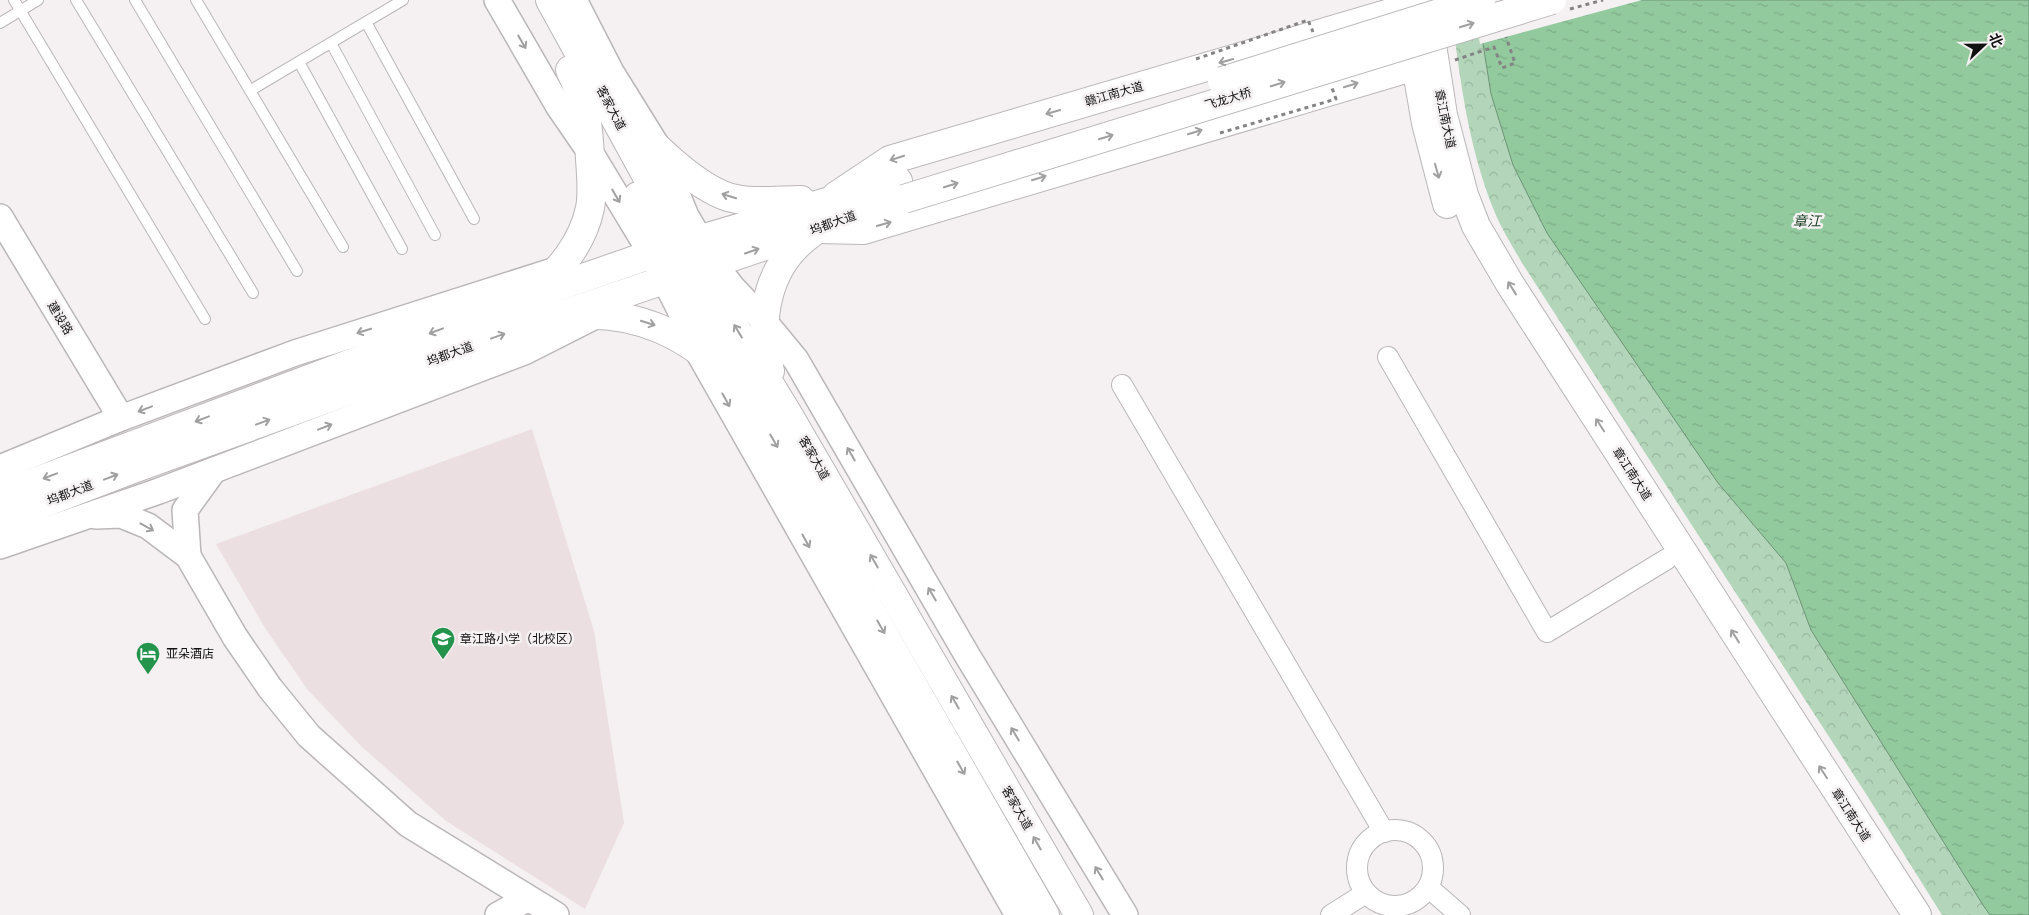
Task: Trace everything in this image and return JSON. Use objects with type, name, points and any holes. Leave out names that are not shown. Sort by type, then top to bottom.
[{"type":"main road","name":"客家大道","points":[[530,0],[637,193],[685,274],[754,405],[1045,915]]},
{"type":"main road","name":"客家大道","points":[[550,0],[599,86],[670,248]]},
{"type":"main road","name":"飞龙大桥","points":[[901,190],[1481,0]]},
{"type":"main road","name":"飞龙大桥","points":[[901,190],[1552,0]]},
{"type":"main road","name":"章江南大道","points":[[1412,3],[1416,66],[1436,166],[1445,199],[1459,232],[1495,296],[1667,560],[1791,757],[1896,915]]},
{"type":"main road","name":"章江南大道","points":[[1412,3],[1464,195],[1476,226],[1510,284],[1917,915]]},
{"type":"main road","name":"赣江南大道","points":[[830,200],[890,160],[1412,3]]},
{"type":"main road","points":[[788,414],[779,397],[769,370],[764,341],[765,302],[778,272],[794,249],[818,229],[863,230],[1416,66]]},
{"type":"main road","points":[[522,299],[556,270],[581,235],[590,208],[588,122],[584,104],[570,70]]},
{"type":"main road","points":[[599,86],[657,146],[694,178],[728,197],[744,200],[830,200]]},
{"type":"main road","name":"坞都大道","points":[[0,495],[522,299],[670,248],[830,200],[901,190]]},
{"type":"main road","name":"坞都大道","points":[[0,520],[133,469],[531,324],[818,229],[901,190]]},
{"type":"main road","name":"客家大道","points":[[685,274],[788,414],[1079,915]]},
{"type":"main road","points":[[531,324],[570,316],[596,315],[645,322],[663,329],[714,360],[754,405]]},
{"type":"street","points":[[497,0],[559,107],[590,152],[670,248],[685,274],[696,348],[1018,915]]},
{"type":"street","points":[[574,0],[611,72],[657,146],[686,216],[670,248]]},
{"type":"street","name":"建设路","points":[[0,217],[121,418]]},
{"type":"street","points":[[0,468],[121,418],[295,353],[556,270],[670,248]]},
{"type":"street","points":[[0,546],[214,470],[524,352],[596,315],[646,294],[685,274],[732,287],[764,320],[796,360],[968,655],[1124,915]]},
{"type":"street","points":[[1388,357],[1547,632],[1667,560]]},
{"type":"street","points":[[1122,385],[1384,832]]},
{"type":"street","points":[[188,556],[185,510],[214,470]]},
{"type":"street","points":[[84,517],[122,515],[148,526],[188,556],[235,637],[270,688],[309,736],[408,824],[527,899],[556,915]]},
{"type":"street","points":[[1404,831],[1414,835],[1425,845],[1432,859],[1434,868],[1429,888],[1415,902],[1396,907],[1377,902],[1366,893],[1359,880],[1358,860],[1367,843],[1384,832],[1404,831]]},
{"type":"street","points":[[1429,888],[1460,915]]},
{"type":"street","points":[[1331,915],[1366,893]]},
{"type":"street","points":[[498,915],[527,899]]},
{"type":"lane","points":[[14,0],[205,318]]},
{"type":"lane","points":[[0,24],[38,0]]},
{"type":"lane","points":[[76,0],[253,294]]},
{"type":"lane","points":[[135,0],[297,271]]},
{"type":"lane","points":[[196,0],[343,247]]},
{"type":"lane","points":[[251,90],[403,0]]},
{"type":"lane","points":[[366,22],[474,219]]},
{"type":"lane","points":[[331,43],[435,235]]},
{"type":"lane","points":[[299,62],[402,249]]},
{"type":"path","points":[[1450,62],[1494,47],[1502,68],[1515,63],[1506,36]]},
{"type":"shaded area","name":"章江路小学（北校区）","points":[[532,429],[594,631],[624,823],[585,909],[446,821],[361,746],[307,689],[265,628],[216,544]]},
{"type":"green space","points":[[1450,0],[1476,0],[1491,94],[1513,165],[1718,483],[1786,563],[1811,630],[1990,915],[1942,915],[1868,797],[1522,263],[1495,213],[1477,161],[1465,108]]},
{"type":"water","name":"章江","points":[[1476,0],[2029,0],[2029,915],[1990,915],[1811,630],[1786,563],[1718,483],[1547,233],[1513,165],[1491,94]]},
{"type":"pier","points":[[1473,0],[1642,0],[1480,44]]},
{"type":"place","name":"章江路小学（北校区）","points":[[443,660]]},
{"type":"place","name":"亚朵酒店","points":[[148,675]]}]
